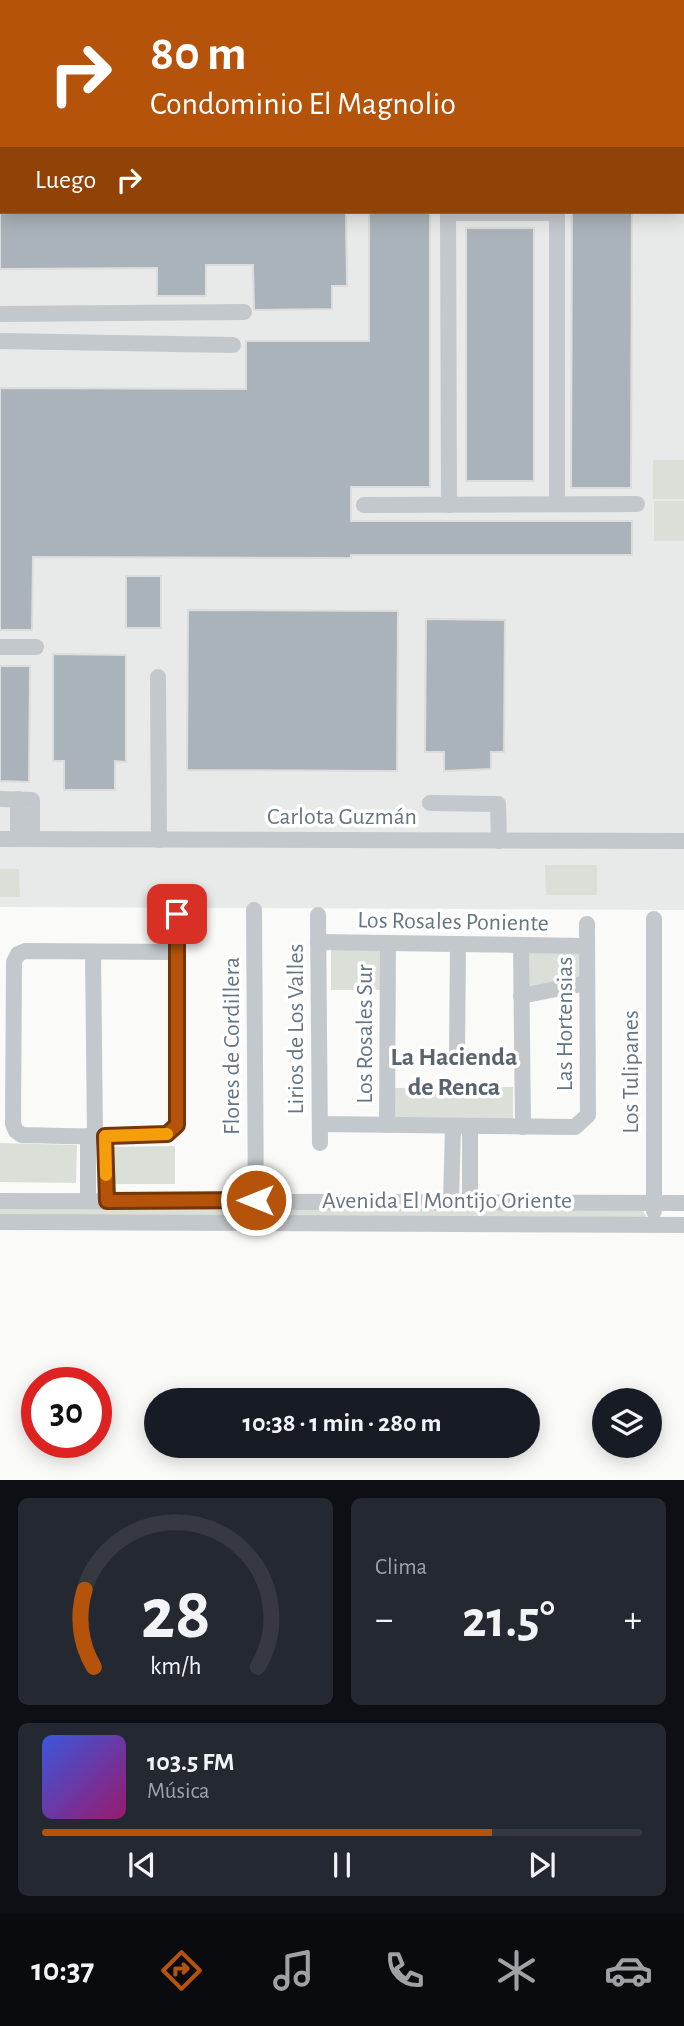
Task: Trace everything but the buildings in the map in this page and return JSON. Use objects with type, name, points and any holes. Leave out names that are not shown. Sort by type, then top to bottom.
[{"type":"street","points":[[449,214],[449,505]]},
{"type":"street","points":[[557,214],[557,504]]},
{"type":"street","points":[[0,314],[244,312]]},
{"type":"street","points":[[0,341],[233,345]]},
{"type":"street","points":[[364,505],[637,504]]},
{"type":"street","points":[[0,647],[36,647]]},
{"type":"street","points":[[158,677],[159,839]]},
{"type":"street","points":[[0,799],[18,800],[25,839]]},
{"type":"street","points":[[430,803],[498,804],[499,841]]},
{"type":"street","name":"Carlota Guzmán","points":[[0,839],[684,841]]},
{"type":"street","name":"Flores de Cordillera","points":[[254,910],[255,1222]]},
{"type":"street","points":[[177,914],[177,952],[177,1125],[167,1134],[22,1135],[16,1131],[13,1124],[14,962],[18,954],[25,951],[177,952]]},
{"type":"street","name":"Lirios de Los Valles","points":[[318,915],[320,1143]]},
{"type":"street","name":"Los Tulipanes","points":[[653,919],[654,1225]]},
{"type":"street","name":"Las Hortensias","points":[[523,1127],[575,1127],[584,1122],[588,1115],[587,923]]},
{"type":"street","name":"Los Rosales Poniente","points":[[318,942],[587,946]]},
{"type":"street","name":"Los Rosales Sur","points":[[387,1125],[388,943]]},
{"type":"street","points":[[457,1056],[458,944]]},
{"type":"street","points":[[320,1124],[523,1127],[521,945]]},
{"type":"street","points":[[89,1201],[96,1136],[93,951]]},
{"type":"street","points":[[521,996],[586,983]]},
{"type":"street","points":[[452,1202],[453,1127]]},
{"type":"street","points":[[470,1128],[470,1202]]},
{"type":"street","points":[[96,1136],[107,1201]]},
{"type":"street","points":[[0,1201],[684,1203]]},
{"type":"street","name":"Avenida El Montijo Oriente","points":[[0,1222],[684,1225]]},
{"type":"shaded area","points":[[0,214],[684,214],[684,910],[0,907]]},
{"type":"shaded area","points":[[653,460],[684,460],[684,499],[653,499]]},
{"type":"shaded area","points":[[654,501],[684,501],[684,541],[654,541]]},
{"type":"shaded area","points":[[545,865],[597,865],[597,895],[546,895]]},
{"type":"shaded area","points":[[0,869],[19,869],[20,897],[0,897]]},
{"type":"shaded area","points":[[331,950],[381,950],[380,990],[331,990]]},
{"type":"shaded area","points":[[526,951],[581,951],[581,980],[527,991]]},
{"type":"shaded area","points":[[513,1087],[513,1120],[395,1121],[395,1088]]},
{"type":"shaded area","points":[[0,1143],[77,1145],[76,1183],[0,1182]]},
{"type":"shaded area","points":[[175,1146],[175,1184],[114,1184],[113,1147]]},
{"type":"shaded area","points":[[0,1206],[247,1208],[249,1215],[0,1218]]},
{"type":"shaded area","points":[[266,1209],[642,1209],[646,1216],[644,1219],[265,1216]]},
{"type":"slow traffic","points":[[106,1175],[105,1136],[167,1134]]},
{"type":"district","name":"La Hacienda de Renca","points":[[454,1072]]},
{"type":"route","points":[[177,914],[177,1125],[167,1134],[105,1136],[107,1201],[256,1200]]}]
